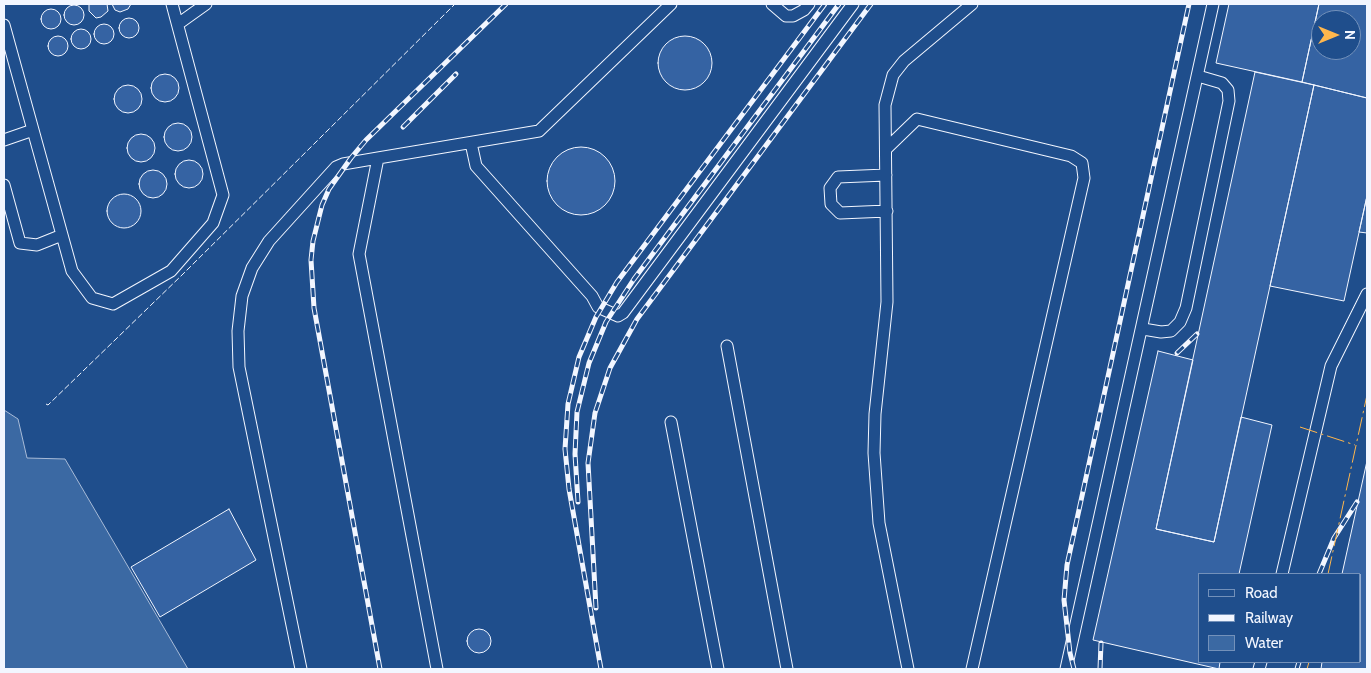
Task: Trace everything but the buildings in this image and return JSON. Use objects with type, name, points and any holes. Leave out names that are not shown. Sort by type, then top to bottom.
[{"type":"lane","points":[[4,25],[72,271],[92,298],[113,304],[172,271],[213,223],[223,195],[172,4]]},
{"type":"lane","points":[[178,24],[206,4]]},
{"type":"lane","points":[[301,669],[239,367],[238,332],[242,296],[252,268],[269,241],[336,167],[343,164],[539,132],[671,4]]},
{"type":"lane","points":[[772,4],[786,16],[793,16],[804,10],[809,4]]},
{"type":"lane","points":[[471,143],[476,166],[592,296],[598,307],[618,316],[623,313],[852,4]]},
{"type":"lane","points":[[908,669],[879,523],[874,452],[875,414],[887,310],[885,105],[893,75],[916,49],[972,4]]},
{"type":"lane","points":[[1066,669],[1213,4]]},
{"type":"lane","points":[[1142,329],[1161,332],[1171,331],[1180,322],[1186,308],[1229,101],[1228,90],[1222,83],[1198,76]]},
{"type":"lane","points":[[886,149],[917,119],[1071,156],[1082,163],[1084,178],[972,669]]},
{"type":"lane","points":[[4,140],[33,130]]},
{"type":"lane","points":[[378,158],[359,254],[437,669]]},
{"type":"lane","points":[[886,175],[838,177],[830,188],[831,204],[840,213],[887,211]]},
{"type":"lane","points":[[4,185],[20,244],[37,245],[62,235]]},
{"type":"lane","points":[[1282,573],[1331,366],[1367,294]]},
{"type":"lane","points":[[726,346],[787,669]]},
{"type":"lane","points":[[670,422],[718,669]]},
{"type":"water","points":[[4,410],[18,419],[27,458],[65,459],[188,669],[4,669]]},
{"type":"railway","points":[[380,669],[314,308],[311,260],[313,241],[322,205],[329,189],[351,158],[366,140],[506,4]]},
{"type":"railway","points":[[601,669],[569,489],[565,449],[568,404],[579,357],[596,317],[617,282],[825,4]]},
{"type":"railway","points":[[578,502],[575,454],[577,412],[589,363],[606,322],[634,279],[839,4]]},
{"type":"railway","points":[[596,608],[588,463],[595,413],[610,368],[637,319],[871,4]]},
{"type":"railway","points":[[1074,669],[1070,653],[1064,600],[1067,565],[1189,4]]},
{"type":"railway","points":[[403,127],[456,74]]},
{"type":"railway","points":[[1177,353],[1197,334]]},
{"type":"railway","points":[[1319,573],[1334,538],[1357,502]]},
{"type":"railway","points":[[1100,669],[1101,643]]},
{"type":"railway","points":[[1297,669],[1299,663]]},
{"type":"fence","points":[[46,404],[48,405],[183,274],[455,4]]},
{"type":"power","points":[[1328,573],[1367,395]]},
{"type":"power","points":[[1300,427],[1355,445]]},
{"type":"power","points":[[1307,669],[1309,663]]}]
